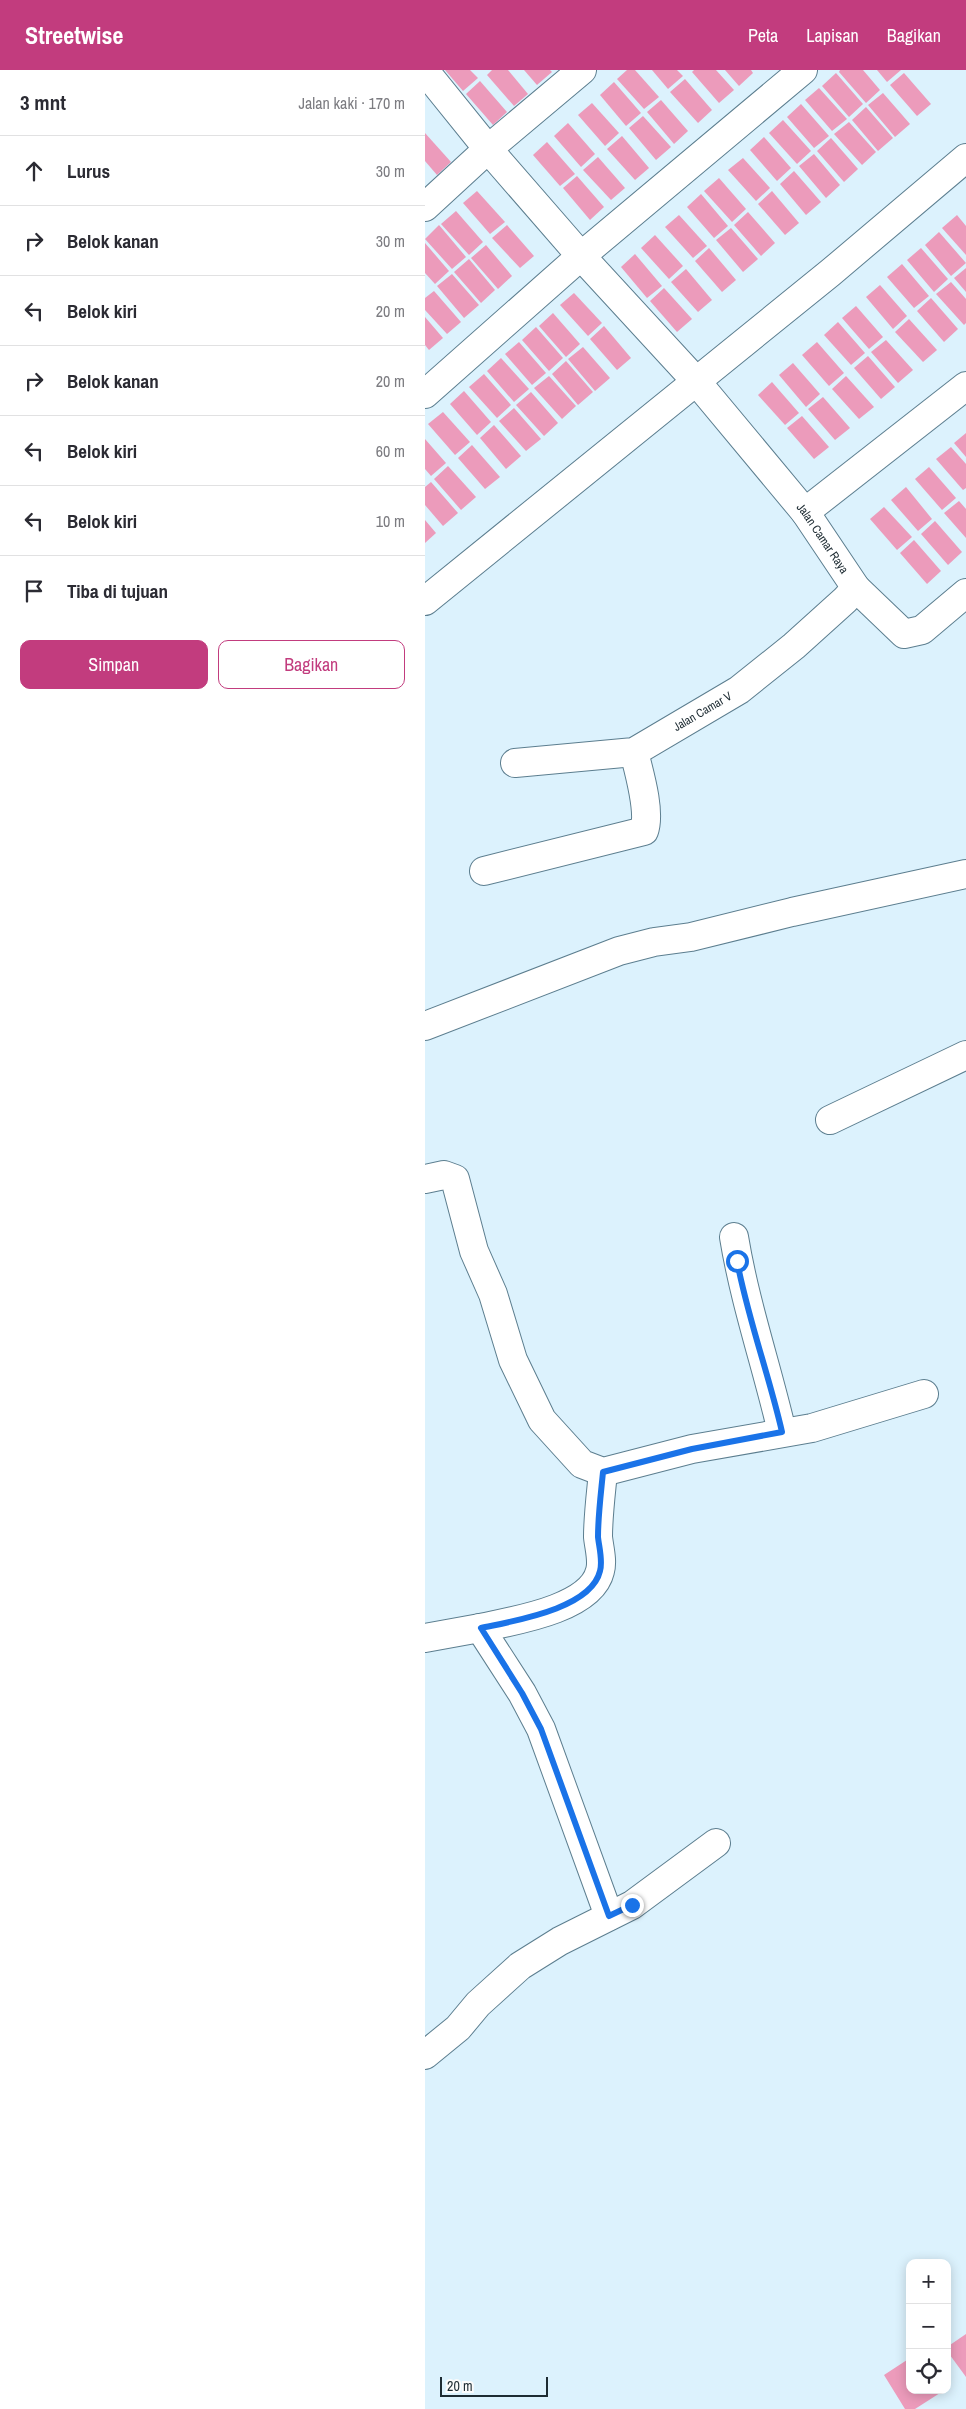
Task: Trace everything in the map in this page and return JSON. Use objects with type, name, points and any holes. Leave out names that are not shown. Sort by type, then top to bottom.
[{"type":"street","points":[[425,207],[488,149],[581,70]]},
{"type":"street","points":[[425,394],[581,256],[803,70]]},
{"type":"street","name":"Jalan Camar Raya","points":[[425,71],[488,149],[581,256],[695,381],[805,512],[856,588],[903,634],[922,630],[966,593]]},
{"type":"street","points":[[425,601],[830,273],[966,158]]},
{"type":"street","points":[[805,512],[966,386]]},
{"type":"street","name":"Jalan Camar V","points":[[515,763],[634,752],[739,690],[794,646],[856,588]]},
{"type":"street","points":[[484,871],[644,831],[645,811],[641,777],[634,752]]},
{"type":"street","points":[[425,1026],[572,971],[619,951],[655,942],[691,937],[792,912],[966,874]]},
{"type":"street","points":[[830,1120],[966,1056]]},
{"type":"street","points":[[425,1179],[444,1175],[455,1179],[474,1250],[493,1294],[513,1360],[542,1420],[581,1464],[603,1472],[692,1449],[812,1428],[924,1394]]},
{"type":"street","points":[[734,1237],[745,1299],[771,1382],[782,1432]]},
{"type":"street","points":[[425,1638],[518,1620],[567,1604],[595,1582],[601,1570],[598,1535],[603,1472]]},
{"type":"street","points":[[481,1628],[522,1693],[541,1729],[609,1916]]},
{"type":"street","points":[[425,2055],[457,2028],[479,2004],[520,1966],[560,1941],[632,1905],[716,1843]]},
{"type":"building","points":[[445,70],[470,70],[478,78],[463,91]]},
{"type":"building","points":[[492,70],[508,70],[528,94],[514,106],[487,75]]},
{"type":"building","points":[[524,70],[550,70],[552,72],[537,85]]},
{"type":"building","points":[[627,70],[635,70],[659,97],[644,109],[617,79]]},
{"type":"building","points":[[652,70],[677,70],[683,76],[668,89]]},
{"type":"building","points":[[694,70],[716,70],[734,90],[719,103],[692,72]]},
{"type":"building","points":[[725,70],[751,70],[753,73],[739,86]]},
{"type":"building","points":[[840,70],[863,70],[880,90],[866,103],[839,72]]},
{"type":"building","points":[[877,70],[901,70],[887,82]]},
{"type":"building","points":[[836,73],[863,104],[849,117],[822,86]]},
{"type":"building","points":[[904,73],[931,104],[917,116],[890,85]]},
{"type":"building","points":[[685,79],[712,110],[698,123],[670,92]]},
{"type":"building","points":[[480,81],[507,112],[493,125],[466,94]]},
{"type":"building","points":[[614,82],[641,113],[626,126],[600,95]]},
{"type":"building","points":[[819,88],[847,119],[832,131],[805,100]]},
{"type":"building","points":[[883,93],[910,124],[895,137],[868,105]]},
{"type":"building","points":[[661,100],[688,131],[674,144],[647,112]]},
{"type":"building","points":[[592,103],[619,133],[605,146],[578,115]]},
{"type":"building","points":[[801,104],[829,136],[814,148],[787,117]]},
{"type":"building","points":[[866,107],[893,138],[878,151],[852,120]]},
{"type":"building","points":[[643,116],[671,147],[656,160],[629,128]]},
{"type":"building","points":[[783,120],[811,151],[797,164],[769,133]]},
{"type":"building","points":[[849,122],[876,152],[862,165],[834,134]]},
{"type":"building","points":[[568,123],[595,154],[581,167],[554,136]]},
{"type":"building","points":[[425,133],[451,162],[437,175],[425,161]]},
{"type":"building","points":[[622,136],[649,168],[635,180],[607,149]]},
{"type":"building","points":[[764,137],[791,168],[777,181],[750,150]]},
{"type":"building","points":[[831,138],[858,169],[844,182],[817,151]]},
{"type":"building","points":[[547,142],[575,174],[560,186],[533,155]]},
{"type":"building","points":[[814,154],[840,185],[826,198],[799,166]]},
{"type":"building","points":[[598,157],[625,188],[611,200],[583,170]]},
{"type":"building","points":[[743,158],[770,188],[756,201],[728,170]]},
{"type":"building","points":[[794,171],[821,202],[806,215],[780,184]]},
{"type":"building","points":[[577,176],[604,207],[590,220],[563,188]]},
{"type":"building","points":[[719,178],[746,209],[732,222],[704,191]]},
{"type":"building","points":[[477,191],[505,222],[490,234],[463,203]]},
{"type":"building","points":[[772,191],[799,223],[785,235],[758,204]]},
{"type":"building","points":[[701,194],[728,226],[714,238],[687,207]]},
{"type":"building","points":[[456,211],[483,242],[469,255],[441,224]]},
{"type":"building","points":[[748,212],[775,243],[761,256],[734,225]]},
{"type":"building","points":[[679,215],[707,246],[693,258],[665,227]]},
{"type":"building","points":[[957,215],[966,226],[966,255],[942,228]]},
{"type":"building","points":[[439,225],[466,257],[452,269],[425,239]]},
{"type":"building","points":[[507,225],[534,256],[520,268],[492,238]]},
{"type":"building","points":[[731,228],[758,259],[743,272],[716,240]]},
{"type":"building","points":[[939,232],[966,263],[951,276],[925,245]]},
{"type":"building","points":[[655,235],[683,266],[669,279],[641,248]]},
{"type":"building","points":[[425,243],[449,271],[435,284],[425,273]]},
{"type":"building","points":[[486,245],[512,276],[498,289],[471,258]]},
{"type":"building","points":[[709,248],[736,280],[722,292],[695,261]]},
{"type":"building","points":[[921,248],[948,279],[934,292],[907,260]]},
{"type":"building","points":[[635,254],[662,286],[647,298],[621,267]]},
{"type":"building","points":[[469,259],[495,290],[481,303],[454,272]]},
{"type":"building","points":[[902,264],[929,296],[914,308],[887,277]]},
{"type":"building","points":[[966,268],[966,292],[954,278]]},
{"type":"building","points":[[686,269],[712,300],[698,312],[671,282]]},
{"type":"building","points":[[452,274],[479,305],[464,318],[437,286]]},
{"type":"building","points":[[951,282],[966,299],[966,323],[964,325],[936,294]]},
{"type":"building","points":[[880,285],[907,316],[893,329],[866,297]]},
{"type":"building","points":[[664,288],[692,319],[677,332],[650,301]]},
{"type":"building","points":[[434,291],[461,322],[447,334],[425,310],[425,298]]},
{"type":"building","points":[[574,293],[602,323],[588,336],[560,305]]},
{"type":"building","points":[[931,298],[958,329],[944,342],[917,311]]},
{"type":"building","points":[[856,306],[883,337],[869,349],[842,318]]},
{"type":"building","points":[[553,313],[580,344],[566,357],[539,326]]},
{"type":"building","points":[[425,317],[443,338],[429,350],[425,345]]},
{"type":"building","points":[[909,319],[937,350],[923,362],[895,332]]},
{"type":"building","points":[[838,322],[865,353],[851,365],[824,335]]},
{"type":"building","points":[[604,326],[631,358],[617,370],[590,339]]},
{"type":"building","points":[[536,327],[563,358],[549,371],[522,340]]},
{"type":"building","points":[[886,340],[913,370],[898,383],[871,352]]},
{"type":"building","points":[[519,342],[546,373],[532,385],[505,354]]},
{"type":"building","points":[[817,342],[844,373],[829,386],[802,355]]},
{"type":"building","points":[[583,347],[610,378],[595,391],[568,359]]},
{"type":"building","points":[[868,356],[895,387],[881,399],[854,368]]},
{"type":"building","points":[[501,358],[529,389],[514,402],[487,371]]},
{"type":"building","points":[[566,361],[593,392],[578,405],[552,374]]},
{"type":"building","points":[[793,363],[820,394],[806,407],[779,375]]},
{"type":"building","points":[[484,374],[511,405],[497,418],[469,387]]},
{"type":"building","points":[[549,376],[576,406],[562,419],[534,388]]},
{"type":"building","points":[[846,376],[874,407],[859,419],[832,389]]},
{"type":"building","points":[[772,382],[799,413],[785,425],[758,395]]},
{"type":"building","points":[[464,391],[491,422],[477,435],[450,404]]},
{"type":"building","points":[[531,392],[558,423],[544,436],[516,405]]},
{"type":"building","points":[[823,397],[850,428],[835,440],[808,409]]},
{"type":"building","points":[[514,408],[541,439],[526,451],[499,421]]},
{"type":"building","points":[[443,412],[470,442],[455,455],[428,424]]},
{"type":"building","points":[[802,416],[829,447],[814,459],[787,428]]},
{"type":"building","points":[[494,425],[521,456],[506,469],[480,438]]},
{"type":"building","points":[[966,433],[966,457],[954,443]]},
{"type":"building","points":[[425,439],[446,463],[431,476],[425,469]]},
{"type":"building","points":[[472,445],[500,477],[485,489],[458,458]]},
{"type":"building","points":[[951,447],[966,464],[966,488],[963,490],[936,459]]},
{"type":"building","points":[[448,466],[476,497],[461,510],[434,479]]},
{"type":"building","points":[[929,467],[956,498],[942,510],[915,479]]},
{"type":"building","points":[[431,482],[458,513],[443,526],[425,505],[425,487]]},
{"type":"building","points":[[906,487],[932,519],[918,531],[891,500]]},
{"type":"building","points":[[959,501],[966,509],[966,538],[944,513]]},
{"type":"building","points":[[884,507],[912,537],[897,550],[870,519]]},
{"type":"building","points":[[425,520],[436,533],[425,543]]},
{"type":"building","points":[[935,521],[962,552],[948,565],[921,534]]},
{"type":"building","points":[[914,540],[941,571],[927,584],[900,553]]},
{"type":"building","points":[[966,2334],[966,2377],[951,2356],[951,2344]]},
{"type":"building","points":[[906,2361],[906,2394],[938,2394],[915,2409],[905,2409],[884,2375]]},
{"type":"route","points":[[632,1905],[609,1916],[541,1729],[522,1693],[481,1628],[518,1620],[567,1604],[584,1594],[595,1582],[601,1570],[598,1535],[603,1472],[692,1449],[782,1432],[771,1382],[748,1308],[737,1261]]}]
